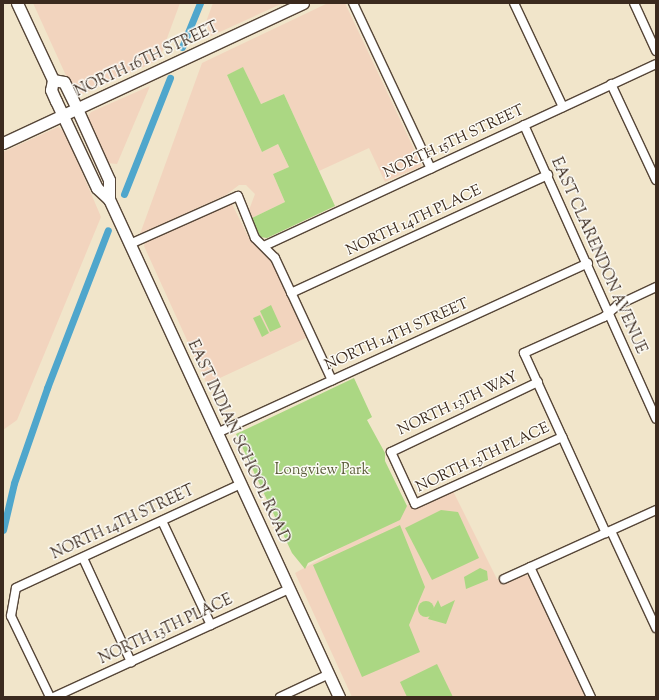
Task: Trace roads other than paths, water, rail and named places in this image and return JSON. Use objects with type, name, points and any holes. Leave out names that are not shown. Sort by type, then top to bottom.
[{"type":"main road","name":"EAST INDIAN SCHOOL ROAD","points":[[17,3],[54,80],[51,90],[63,116],[97,188],[109,199],[122,226],[339,697]]},
{"type":"main road","name":"NORTH 16TH STREET","points":[[3,143],[186,59],[302,3]]},
{"type":"main road","name":"EAST INDIAN SCHOOL ROAD","points":[[54,80],[64,82],[77,109],[109,180],[109,199]]},
{"type":"street","points":[[353,3],[431,169]]},
{"type":"street","points":[[514,3],[563,107]]},
{"type":"street","points":[[634,3],[656,51]]},
{"type":"street","name":"NORTH 15TH STREET","points":[[264,246],[656,64]]},
{"type":"street","points":[[611,84],[656,180]]},
{"type":"street","name":"EAST CLARENDON AVENUE","points":[[524,125],[610,310],[612,324],[656,419]]},
{"type":"street","name":"NORTH 14TH PLACE","points":[[291,293],[548,175]]},
{"type":"street","points":[[130,244],[238,196],[247,225],[275,258],[332,380]]},
{"type":"street","name":"NORTH 14TH STREET","points":[[218,433],[588,263]]},
{"type":"street","points":[[656,287],[610,310],[604,317],[524,353],[562,436],[656,628]]},
{"type":"street","name":"NORTH 13TH WAY","points":[[416,504],[391,452],[538,382]]},
{"type":"street","name":"NORTH 13TH PLACE","points":[[416,504],[562,436]]},
{"type":"street","name":"NORTH 14TH STREET","points":[[50,697],[11,616],[16,588],[241,484]]},
{"type":"street","points":[[504,579],[656,510]]},
{"type":"street","points":[[162,521],[211,625]]},
{"type":"street","points":[[83,558],[131,662]]},
{"type":"street","points":[[530,567],[590,697]]},
{"type":"street","name":"NORTH 13TH PLACE","points":[[54,697],[289,589]]},
{"type":"street","points":[[280,697],[329,674]]},
{"type":"waterway","points":[[182,47],[200,3]]},
{"type":"waterway","points":[[124,194],[170,78]]},
{"type":"waterway","points":[[3,530],[14,483],[47,388],[108,230]]},
{"type":"park label","name":"Longview Park","points":[[322,471]]}]
